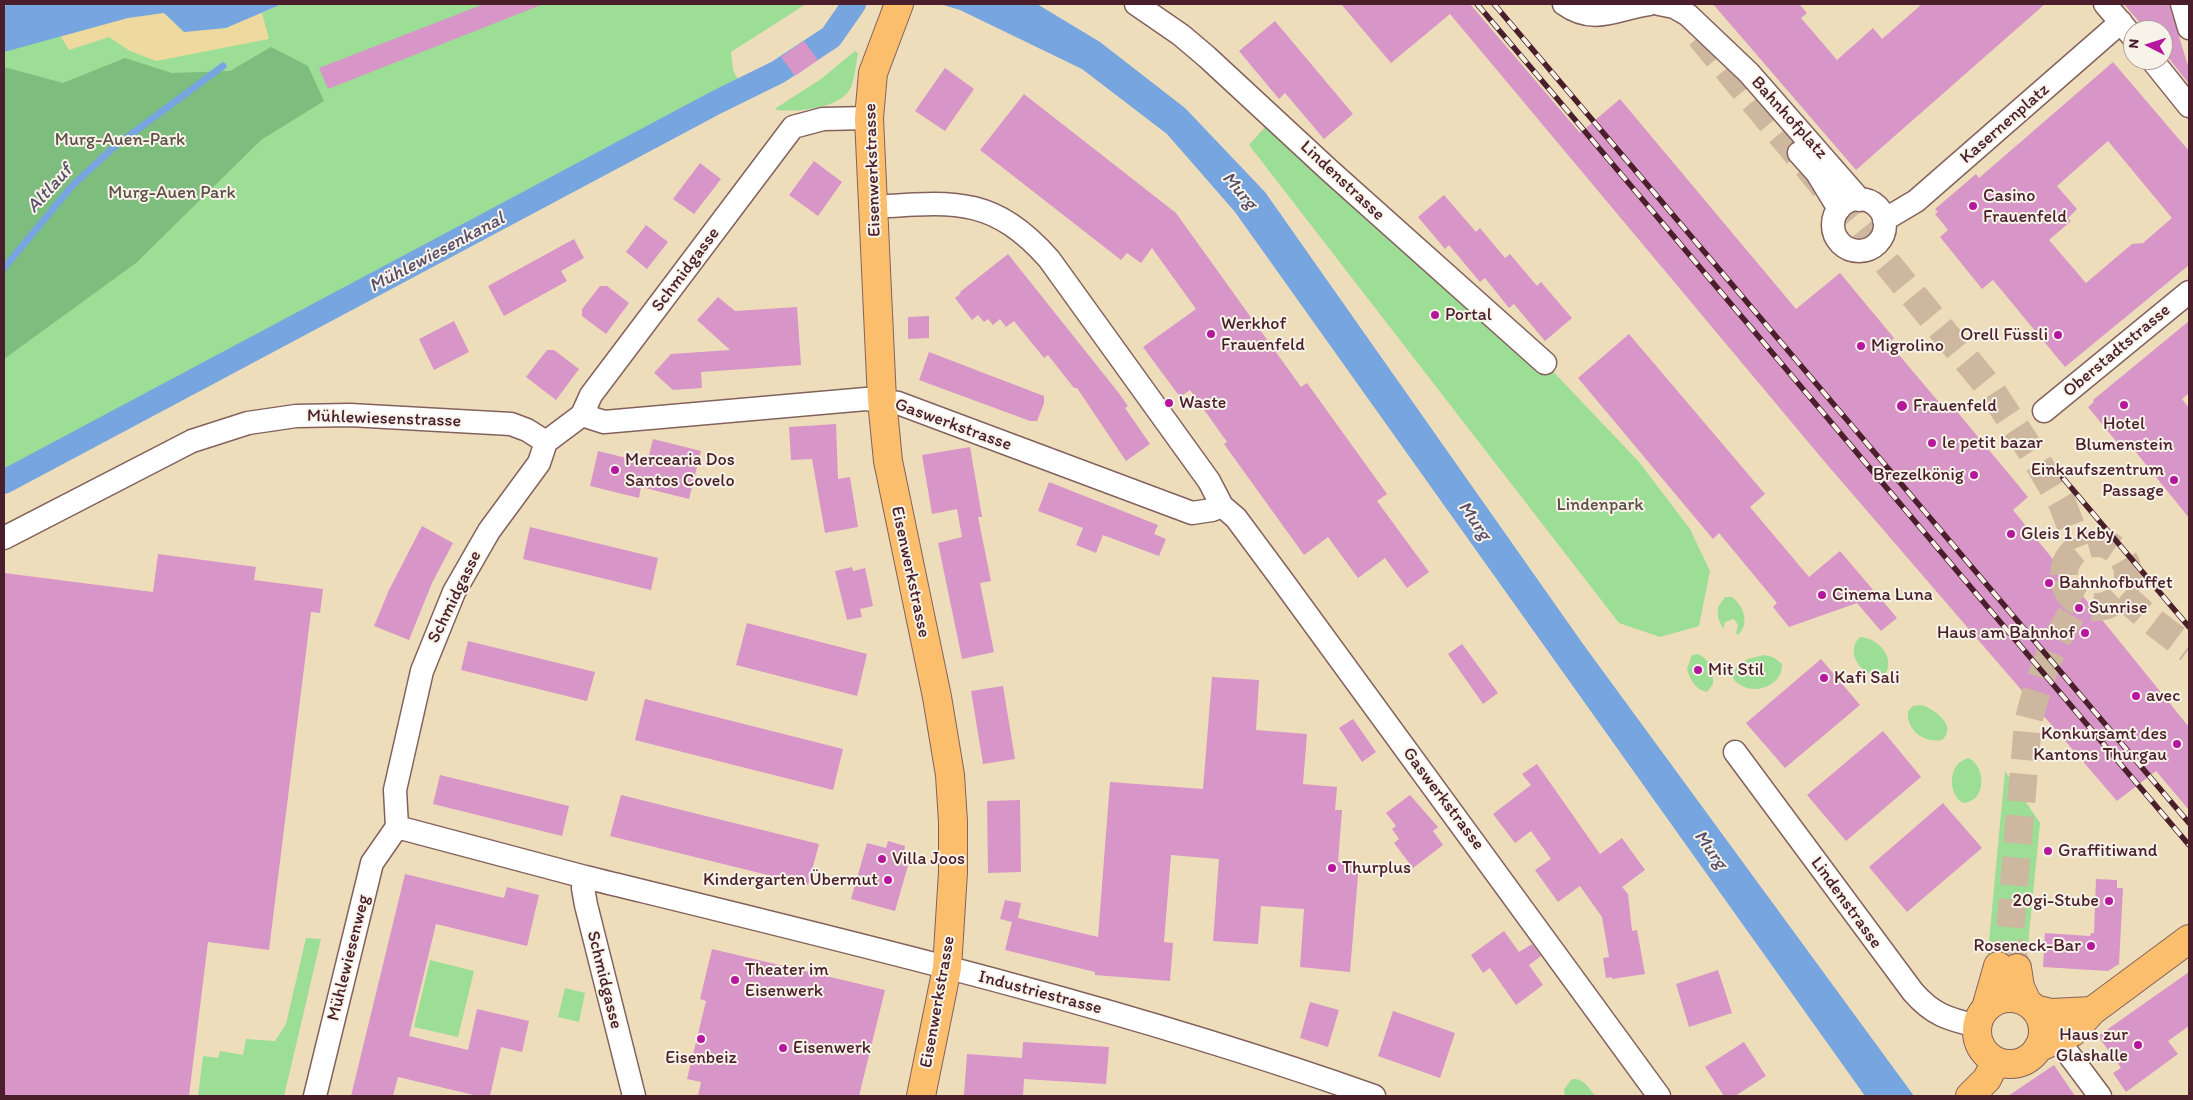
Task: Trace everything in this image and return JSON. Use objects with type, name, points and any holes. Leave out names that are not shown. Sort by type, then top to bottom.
[{"type":"main road","name":"Eisenwerkstrasse","points":[[905,7],[882,46],[873,73],[869,118],[873,207],[865,400],[888,461],[937,696],[950,775],[953,822],[953,872],[947,968],[921,1096]]},
{"type":"main road","points":[[2048,1044],[2040,1018],[2007,967],[1982,1017],[1978,1042],[1982,1050],[1996,1062],[2015,1064],[2032,1056],[2048,1044],[2073,1032],[2092,1011],[2189,939]]},
{"type":"main road","points":[[1982,1017],[2001,999],[2019,999],[2031,1006],[2051,1013],[2092,1011]]},
{"type":"main road","points":[[1980,1093],[1996,1062]]},
{"type":"street","name":"Lindenstrasse","points":[[1136,4],[1181,35],[1207,57],[1329,170],[1545,363]]},
{"type":"street","points":[[1564,4],[1580,13],[1596,16],[1649,4]]},
{"type":"street","name":"Bahnhofplatz","points":[[1658,4],[1681,10],[1749,73],[1860,200]]},
{"type":"street","points":[[2106,4],[2123,25]]},
{"type":"street","points":[[2182,4],[2189,28]]},
{"type":"street","name":"Kasernenplatz","points":[[1884,220],[1916,201],[2123,33]]},
{"type":"street","name":"Bahnhofplatz","points":[[1714,41],[1739,83],[1817,174],[1839,209]]},
{"type":"street","points":[[2160,70],[2189,106]]},
{"type":"street","name":"Schmidgasse","points":[[397,828],[395,790],[422,671],[428,654],[454,592],[489,531],[539,463],[546,442],[582,415],[591,395],[794,127],[823,119],[869,118]]},
{"type":"street","points":[[1852,200],[1868,201],[1876,206],[1884,220],[1883,235],[1879,242],[1866,250],[1852,250],[1841,244],[1834,231],[1833,223],[1839,209],[1852,200]]},
{"type":"street","name":"Gaswerkstrasse","points":[[873,207],[948,203],[966,206],[1010,223],[1030,238],[1049,259],[1208,481],[1222,506],[1236,518],[1282,580],[1659,1096]]},
{"type":"street","name":"Oberstadtstrasse","points":[[2044,410],[2189,292]]},
{"type":"street","name":"Gaswerkstrasse","points":[[582,415],[604,422],[865,400],[898,403],[1192,513],[1212,510],[1222,506]]},
{"type":"street","name":"Mühlewiesenstrasse","points":[[4,538],[192,440],[248,423],[296,416],[350,415],[511,424],[527,430],[546,442]]},
{"type":"street","name":"Lindenstrasse","points":[[1736,752],[1926,1007],[1954,1020],[1982,1017]]},
{"type":"street","points":[[397,828],[585,877]]},
{"type":"street","name":"Mühlewiesenweg","points":[[315,1096],[372,863],[397,828]]},
{"type":"street","name":"Schmidgasse","points":[[585,877],[583,888],[586,905],[634,1096]]},
{"type":"street","name":"Industriestrasse","points":[[585,877],[1094,1007],[1374,1096]]},
{"type":"street","points":[[2048,1044],[2100,1096]]},
{"type":"green space","name":"Murg-Auen-Park","points":[[282,4],[806,4],[731,52],[733,70],[747,96],[718,106],[207,369],[4,493],[4,41],[262,13]]},
{"type":"green space","name":"Murg-Auen Park","points":[[271,47],[308,66],[324,101],[261,140],[136,263],[4,359],[4,67],[63,83],[125,58],[172,73],[230,71]]},
{"type":"green space","points":[[855,51],[858,53],[851,87],[838,100],[818,108],[776,110],[776,108],[821,79]]},
{"type":"green space","name":"Lindenpark","points":[[1274,117],[1545,363],[1639,462],[1690,529],[1710,571],[1699,626],[1660,637],[1619,623],[1249,145]]},
{"type":"green space","points":[[1725,597],[1732,597],[1740,605],[1744,615],[1744,626],[1738,635],[1736,633],[1738,625],[1734,619],[1725,622],[1723,629],[1718,618],[1718,607]]},
{"type":"green space","points":[[1860,637],[1874,641],[1884,650],[1888,663],[1884,676],[1869,674],[1858,664],[1854,650],[1855,643]]},
{"type":"green space","points":[[1698,654],[1706,659],[1713,675],[1713,684],[1707,692],[1696,686],[1691,680],[1687,669],[1692,655]]},
{"type":"green space","points":[[1764,655],[1773,657],[1782,664],[1781,673],[1777,680],[1763,688],[1754,689],[1746,688],[1733,678],[1736,667],[1748,659]]},
{"type":"green space","points":[[1922,705],[1933,711],[1946,724],[1946,735],[1942,740],[1922,737],[1917,734],[1910,724],[1908,711],[1913,706]]},
{"type":"green space","points":[[1969,758],[1979,769],[1981,784],[1980,791],[1976,797],[1971,801],[1963,803],[1954,792],[1952,778],[1957,765],[1962,760]]},
{"type":"green space","points":[[2005,771],[2040,823],[2026,965],[1987,962]]},
{"type":"green space","points":[[306,938],[321,939],[284,1096],[198,1096],[203,1056],[218,1058],[220,1051],[243,1055],[246,1039],[275,1041],[286,1024]]},
{"type":"green space","points":[[430,960],[474,971],[458,1037],[414,1027]]},
{"type":"green space","points":[[565,988],[585,993],[579,1022],[558,1017]]},
{"type":"green space","points":[[1572,1079],[1583,1082],[1595,1096],[1565,1096],[1564,1089]]},
{"type":"sand","points":[[130,11],[165,13],[183,20],[262,13],[269,39],[156,61],[130,51],[109,37],[69,50],[58,32]]},
{"type":"water","points":[[11,4],[282,4],[226,28],[184,32],[164,13],[128,18],[4,52],[4,6]]},
{"type":"water","name":"Murg","points":[[940,4],[1037,4],[1100,42],[1185,108],[1265,192],[1583,644],[1914,1096],[1865,1096],[1235,212],[1167,134],[1082,69],[960,10]]},
{"type":"building","points":[[484,4],[541,5],[328,89],[319,68]]},
{"type":"building","points":[[1341,4],[1470,4],[1580,133],[1620,99],[1796,309],[1840,273],[1894,338],[1889,343],[1948,413],[1954,408],[2028,497],[2013,510],[2189,727],[2189,810],[2156,771],[2117,801],[1824,461],[1450,14],[1391,63]]},
{"type":"building","points":[[1713,4],[1799,4],[1807,13],[1801,18],[1837,60],[1873,28],[1882,39],[1922,4],[2045,4],[1856,170]]},
{"type":"building","points":[[2124,4],[2161,4],[2163,6],[2163,4],[2169,4],[2189,69],[2189,84],[2173,64],[2173,20],[2138,20]]},
{"type":"building","points":[[1275,21],[1353,114],[1324,139],[1285,93],[1279,99],[1239,51]]},
{"type":"building","points":[[804,41],[818,60],[795,76],[781,57]]},
{"type":"building","points":[[2113,62],[2189,151],[2189,265],[2065,367],[1993,280],[1982,289],[1940,237],[1948,230],[1935,214],[1938,212],[1935,209],[1976,174],[1979,178]],"holes":[[[2108,141],[2172,218],[2143,243],[2132,244],[2086,283],[2049,240],[2071,221],[2068,218],[2077,209],[2057,186]]]},
{"type":"building","points":[[945,68],[974,89],[945,131],[915,111]]},
{"type":"building","points":[[1024,94],[1176,213],[1301,387],[1307,383],[1387,494],[1377,501],[1429,572],[1407,588],[1385,558],[1358,578],[1328,537],[1304,555],[1224,444],[1227,442],[1190,390],[1180,397],[1143,347],[1196,309],[1152,248],[1141,263],[1127,253],[1121,260],[980,150]]},
{"type":"building","points":[[814,161],[842,182],[818,216],[789,195]]},
{"type":"building","points":[[700,163],[721,179],[694,214],[673,199]]},
{"type":"building","points":[[1444,195],[1476,232],[1480,228],[1505,258],[1510,254],[1537,286],[1541,282],[1572,318],[1545,341],[1514,304],[1509,308],[1485,278],[1480,282],[1449,245],[1445,249],[1418,217]]},
{"type":"building","points":[[646,225],[668,242],[647,269],[626,252]]},
{"type":"building","points":[[574,239],[584,258],[561,271],[567,281],[504,316],[488,286]]},
{"type":"building","points":[[1008,254],[1118,392],[1128,406],[1125,408],[1150,444],[1126,461],[1077,388],[1074,388],[1048,355],[1044,358],[1014,321],[1006,327],[1000,319],[993,325],[988,319],[984,322],[978,315],[972,320],[955,298]]},
{"type":"building","points":[[600,286],[607,286],[629,303],[606,334],[582,316],[582,309]]},
{"type":"building","points":[[718,297],[735,311],[797,307],[801,365],[701,372],[702,388],[673,390],[654,373],[671,354],[730,350],[697,320]]},
{"type":"building","points":[[929,316],[929,338],[908,339],[908,317]]},
{"type":"building","points":[[454,321],[469,352],[434,370],[419,339]]},
{"type":"building","points":[[2189,321],[2189,393],[2182,399],[2189,408],[2189,518],[2127,441],[2120,446],[2088,407],[2094,402],[2093,400]]},
{"type":"building","points":[[1629,334],[1765,494],[1750,507],[1809,577],[1840,551],[1897,618],[1881,631],[1857,603],[1789,627],[1773,607],[1777,603],[1719,533],[1713,539],[1578,378]]},
{"type":"building","points":[[547,350],[554,350],[579,369],[556,400],[526,377]]},
{"type":"building","points":[[929,352],[1044,396],[1044,403],[1037,421],[1030,421],[919,380]]},
{"type":"building","points":[[836,424],[838,479],[850,477],[858,527],[825,533],[812,459],[791,460],[789,427]]},
{"type":"building","points":[[653,439],[701,451],[689,499],[641,487],[639,498],[590,486],[598,451],[647,463]]},
{"type":"building","points":[[970,447],[982,517],[978,517],[991,581],[980,583],[994,652],[962,659],[938,543],[962,537],[957,509],[932,514],[922,455]]},
{"type":"building","points":[[1049,482],[1158,525],[1154,534],[1166,539],[1159,556],[1103,535],[1096,553],[1076,545],[1083,528],[1038,511]]},
{"type":"building","points":[[422,526],[453,543],[432,583],[409,640],[374,626],[389,590]]},
{"type":"building","points":[[530,527],[658,558],[651,590],[523,559]]},
{"type":"building","points":[[158,554],[256,567],[254,580],[323,589],[320,613],[311,612],[269,950],[208,942],[189,1096],[4,1096],[4,573],[153,592]]},
{"type":"building","points":[[852,567],[853,571],[865,568],[873,606],[860,609],[862,617],[847,620],[835,571]]},
{"type":"building","points":[[747,623],[867,654],[857,696],[736,665]]},
{"type":"building","points":[[468,641],[595,672],[587,701],[461,670]]},
{"type":"building","points":[[1462,644],[1498,693],[1483,704],[1448,654]]},
{"type":"building","points":[[1821,659],[1860,705],[1785,768],[1746,723]]},
{"type":"building","points":[[1212,677],[1259,680],[1256,730],[1307,734],[1303,784],[1337,787],[1335,810],[1342,810],[1338,862],[1359,863],[1350,972],[1300,967],[1304,909],[1261,906],[1258,944],[1213,941],[1219,859],[1171,855],[1164,942],[1173,943],[1170,981],[1095,975],[1095,972],[1005,950],[1012,922],[1000,919],[1005,900],[1021,903],[1018,918],[1098,937],[1110,782],[1203,789]]},
{"type":"building","points":[[1003,686],[1015,759],[983,764],[971,691]]},
{"type":"building","points":[[645,699],[843,749],[833,790],[635,740]]},
{"type":"building","points":[[1353,719],[1376,752],[1362,762],[1339,728]]},
{"type":"building","points":[[1883,731],[1921,777],[1846,841],[1807,795]]},
{"type":"building","points":[[1537,764],[1600,854],[1622,838],[1645,870],[1622,887],[1628,894],[1632,931],[1637,930],[1645,974],[1612,979],[1612,977],[1606,978],[1603,958],[1609,957],[1602,917],[1580,886],[1558,902],[1535,870],[1551,859],[1531,831],[1515,843],[1493,814],[1531,785],[1522,774]]},
{"type":"building","points":[[440,775],[569,806],[562,836],[433,804]]},
{"type":"building","points":[[621,795],[819,844],[808,885],[610,836]]},
{"type":"building","points":[[1410,795],[1438,827],[1433,831],[1443,845],[1413,868],[1394,843],[1399,839],[1392,829],[1396,826],[1386,813]]},
{"type":"building","points":[[1020,800],[1021,872],[988,873],[987,801]]},
{"type":"building","points":[[1943,803],[1982,848],[1907,912],[1869,867]]},
{"type":"building","points":[[888,841],[905,846],[904,853],[911,855],[895,911],[851,899],[867,843],[886,848]]},
{"type":"building","points":[[405,874],[504,898],[507,887],[539,895],[527,946],[436,924],[409,1036],[468,1050],[477,1009],[529,1021],[522,1052],[501,1047],[490,1096],[478,1096],[398,1077],[393,1096],[351,1096]]},
{"type":"building","points":[[2096,879],[2117,880],[2117,888],[2123,888],[2119,964],[2108,971],[2043,967],[2045,933],[2090,936],[2091,933],[2094,933]]},
{"type":"building","points":[[1504,931],[1519,952],[1532,944],[1541,956],[1529,965],[1543,985],[1516,1005],[1490,968],[1483,973],[1471,955]]},
{"type":"building","name":"Eisenwerk","points":[[712,949],[885,990],[859,1096],[698,1096],[701,1082],[687,1079],[706,1001],[700,999]]},
{"type":"building","points":[[1718,970],[1732,1013],[1689,1027],[1676,984]]},
{"type":"building","name":"Haus zur Glashalle","points":[[2189,972],[2189,1026],[2168,1041],[2178,1054],[2126,1092],[2113,1073],[2121,1068],[2098,1036]]},
{"type":"building","points":[[1310,1002],[1339,1010],[1328,1047],[1300,1038]]},
{"type":"building","points":[[1393,1011],[1455,1033],[1440,1078],[1378,1056]]},
{"type":"building","points":[[1023,1042],[1109,1047],[1106,1084],[1024,1079],[1023,1096],[964,1095],[967,1054],[1022,1058]]},
{"type":"building","points":[[1744,1042],[1766,1076],[1735,1096],[1724,1096],[1705,1067]]},
{"type":"building","points":[[2054,1065],[2075,1096],[2008,1096]]},
{"type":"waterway","name":"Mühlewiesenkanal","points":[[4,482],[717,102],[778,72],[831,37],[854,4]]},
{"type":"waterway","name":"Altlauf","points":[[4,268],[72,186],[114,147],[223,66]]},
{"type":"tunnel","points":[[1700,36],[1989,387],[2033,454],[2062,503],[2079,547]]},
{"type":"tunnel","points":[[2090,543],[2102,543],[2119,552],[2126,563],[2128,575],[2126,587],[2119,598],[2102,607],[2090,607],[2078,602],[2069,593],[2064,581],[2064,569],[2069,557],[2078,548],[2090,543]]},
{"type":"tunnel","points":[[2122,595],[2148,618],[2189,649]]},
{"type":"tunnel","points":[[2017,968],[2009,943],[2028,723],[2048,660],[2079,602]]},
{"type":"railway","points":[[1477,4],[2189,845]]},
{"type":"railway","points":[[1494,4],[2189,823]]},
{"type":"railway","points":[[2063,478],[2189,627]]},
{"type":"place","name":"Casino Frauenfeld","points":[[1973,206]]},
{"type":"place","name":"Portal","points":[[1435,315]]},
{"type":"place","name":"Werkhof Frauenfeld","points":[[1211,334]]},
{"type":"place","name":"Orell Füssli","points":[[2058,335]]},
{"type":"place","name":"Migrolino","points":[[1861,346]]},
{"type":"place","name":"Waste","points":[[1169,403]]},
{"type":"place","name":"Hotel Blumenstein","points":[[2124,405]]},
{"type":"place","name":"Frauenfeld","points":[[1902,406]]},
{"type":"place","name":"le petit bazar","points":[[1932,443]]},
{"type":"place","name":"Mercearia Dos Santos Covelo","points":[[615,470]]},
{"type":"place","name":"Brezelkönig","points":[[1974,475]]},
{"type":"place","name":"Einkaufszentrum Passage","points":[[2174,480]]},
{"type":"place","name":"Gleis 1 Keby","points":[[2011,534]]},
{"type":"place","name":"Bahnhofbuffet","points":[[2049,583]]},
{"type":"place","name":"Cinema Luna","points":[[1822,595]]},
{"type":"place","name":"Sunrise","points":[[2079,608]]},
{"type":"place","name":"Haus am Bahnhof","points":[[2085,633]]},
{"type":"place","name":"Mit Stil","points":[[1698,670]]},
{"type":"place","name":"Kafi Sali","points":[[1824,678]]},
{"type":"place","name":"avec","points":[[2136,696]]},
{"type":"place","name":"Konkursamt des Kantons Thurgau","points":[[2177,744]]},
{"type":"place","name":"Graffitiwand","points":[[2048,851]]},
{"type":"place","name":"Villa Joos","points":[[882,859]]},
{"type":"place","name":"Thurplus","points":[[1332,868]]},
{"type":"place","name":"Kindergarten Übermut","points":[[888,880]]},
{"type":"place","name":"20gi-Stube","points":[[2109,901]]},
{"type":"place","name":"Roseneck-Bar","points":[[2091,946]]},
{"type":"place","name":"Theater im Eisenwerk","points":[[735,980]]},
{"type":"place","name":"Eisenbeiz","points":[[701,1039]]},
{"type":"place","name":"Haus zur Glashalle","points":[[2138,1045]]},
{"type":"place","name":"Eisenwerk","points":[[783,1048]]}]
